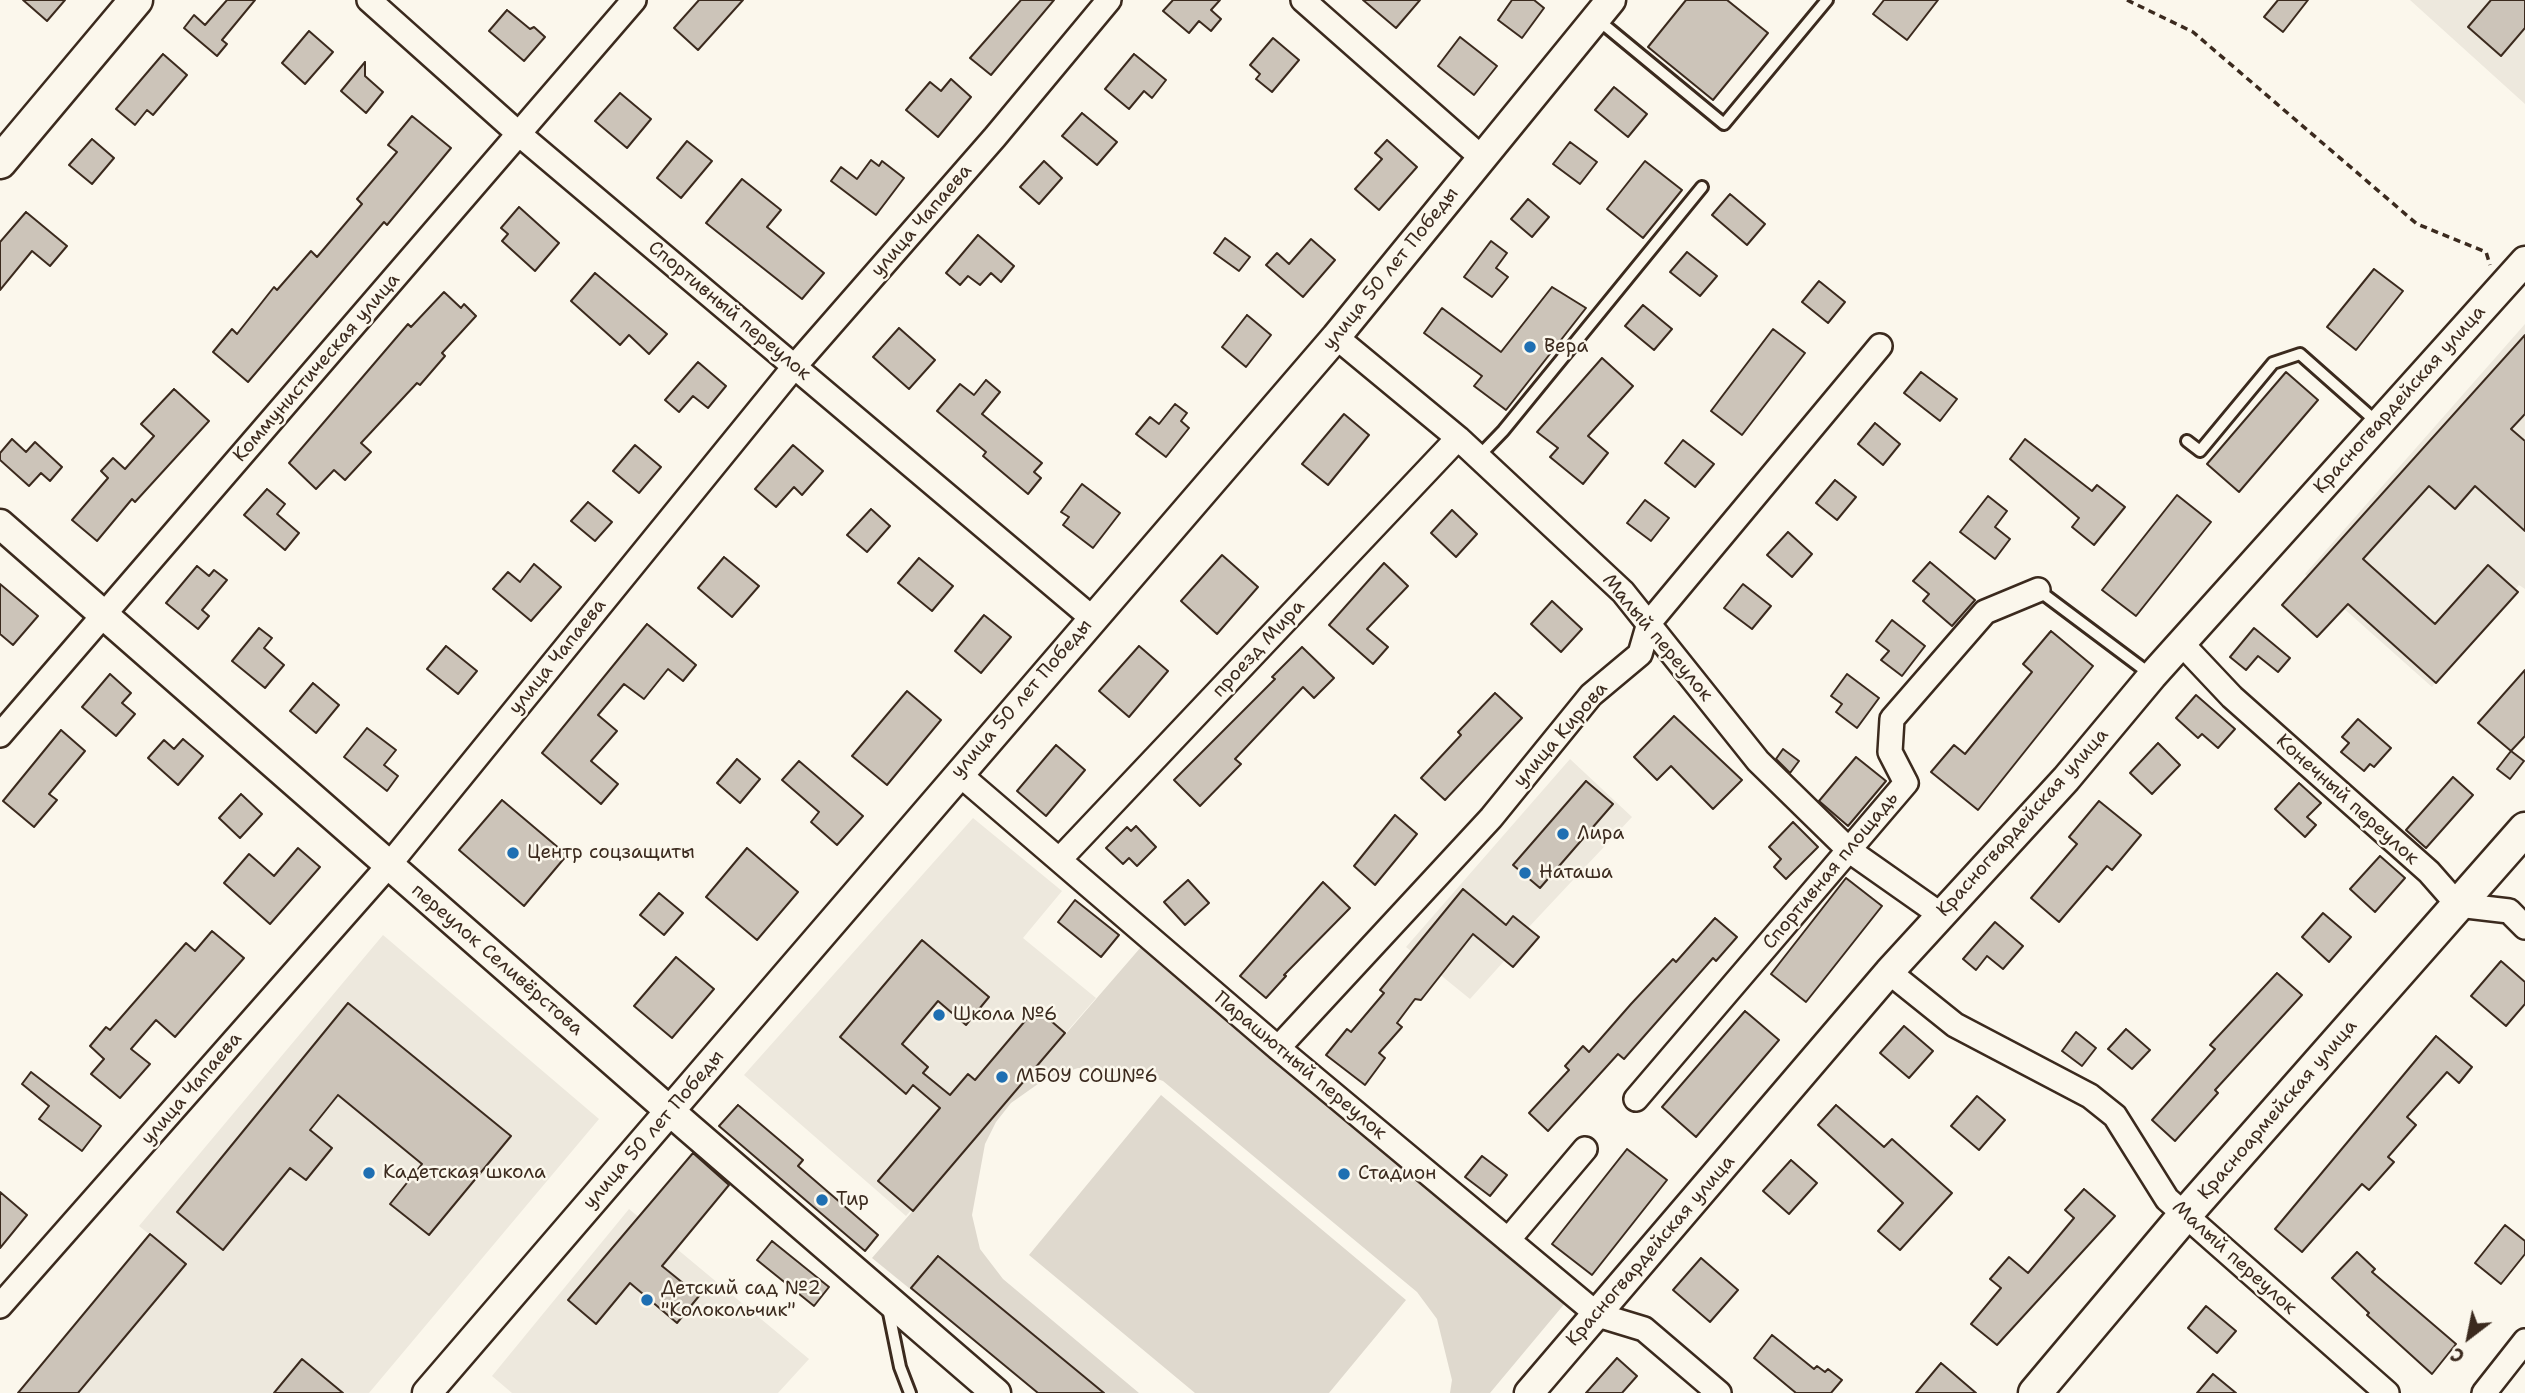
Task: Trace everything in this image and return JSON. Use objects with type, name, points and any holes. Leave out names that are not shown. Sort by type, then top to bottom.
[{"type":"main road","points":[[0,162],[136,0]]},
{"type":"main road","name":"Красноармейская улица","points":[[2035,1393],[2185,1216],[2525,829]]},
{"type":"street","name":"Спортивный переулок","points":[[369,0],[519,134],[1092,618]]},
{"type":"street","name":"Коммунистическая улица","points":[[0,736],[634,0]]},
{"type":"street","name":"улица Чапаева","points":[[0,1306],[388,865],[794,367],[995,137],[1109,0]]},
{"type":"street","points":[[1303,0],[1482,158]]},
{"type":"street","name":"улица 50 лет Победы","points":[[427,1393],[1336,337],[1604,9]]},
{"type":"street","name":"Красногвардейская улица","points":[[1529,1393],[1889,972],[2066,779],[2152,676],[2525,261]]},
{"type":"street","name":"Малый переулок","points":[[1336,337],[1458,438],[1623,592],[1758,761],[1850,851],[1941,915]]},
{"type":"street","name":"улица Кирова","points":[[1278,1048],[1491,818],[1591,695],[1640,654],[1649,623],[1880,346]]},
{"type":"street","name":"проезд Мира","points":[[1060,859],[1458,438]]},
{"type":"street","name":"переулок Селивёрстова","points":[[0,524],[670,1112],[996,1393]]},
{"type":"street","name":"Спортивная площадь","points":[[1636,1098],[1906,783],[1890,752],[1892,719],[1985,612],[2038,590]]},
{"type":"street","name":"Конечный переулок","points":[[2182,644],[2232,697],[2429,872],[2458,905]]},
{"type":"street","name":"Парашютный переулок","points":[[958,773],[1278,1048],[1598,1315],[1644,1329],[1720,1393]]},
{"type":"street","points":[[2458,905],[2509,911],[2525,927]]},
{"type":"street","name":"Малый переулок","points":[[1889,972],[1955,1026],[2090,1096],[2115,1116],[2167,1199],[2387,1393]]},
{"type":"street","points":[[1508,1240],[1585,1149]]},
{"type":"street","points":[[2484,1393],[2525,1341]]},
{"type":"lane","points":[[1604,9],[1724,124],[1827,0]]},
{"type":"lane","points":[[1478,457],[1503,431],[1702,187]]},
{"type":"lane","points":[[2187,441],[2200,451],[2273,363],[2300,354],[2378,424]]},
{"type":"lane","points":[[2038,590],[2152,676]]},
{"type":"lane","points":[[886,1300],[900,1367],[910,1393]]},
{"type":"path","points":[[2127,0],[2193,32],[2417,224],[2486,252],[2499,291]]},
{"type":"shaded area","points":[[2410,0],[2525,0],[2525,104]]},
{"type":"shaded area","points":[[2525,324],[2525,589],[2519,585],[2432,687],[2305,574]]},
{"type":"shaded area","name":"Наташа","points":[[1570,759],[1632,817],[1528,928],[1539,937],[1513,967],[1505,960],[1470,999],[1406,947]]},
{"type":"shaded area","name":"Школа №6","points":[[973,818],[1062,891],[1023,938],[1096,998],[906,1216],[744,1075]]},
{"type":"shaded area","name":"Кадетская школа","points":[[383,935],[599,1119],[369,1393],[18,1393],[150,1235],[139,1226]]},
{"type":"shaded area","name":"Стадион","points":[[1141,947],[1566,1302],[1490,1393],[1450,1393],[1452,1380],[1437,1319],[1417,1292],[1163,1081],[1135,1071],[1078,1068],[1045,1079],[1011,1103],[996,1122],[985,1144],[972,1215],[980,1249],[1003,1279],[1139,1393],[1038,1393],[872,1258]]},
{"type":"shaded area","points":[[1161,1095],[1406,1300],[1329,1393],[1195,1393],[1029,1255]]},
{"type":"shaded area","name":"Детский сад №2 \"Колокольчик\"","points":[[629,1209],[809,1359],[778,1393],[512,1393],[492,1376]]},
{"type":"building","points":[[23,0],[65,0],[47,21]]},
{"type":"building","points":[[227,0],[255,0],[222,40],[227,44],[217,56],[184,28],[194,15],[205,25]]},
{"type":"building","points":[[699,0],[743,0],[698,50],[674,28]]},
{"type":"building","points":[[1021,0],[1054,0],[991,75],[970,58]]},
{"type":"building","points":[[1173,0],[1220,0],[1211,10],[1221,19],[1211,31],[1199,21],[1189,33],[1163,11]]},
{"type":"building","points":[[1363,0],[1420,0],[1396,28]]},
{"type":"building","points":[[1512,0],[1534,0],[1544,8],[1522,38],[1498,20]]},
{"type":"building","points":[[1686,0],[1727,0],[1768,33],[1713,100],[1648,47]]},
{"type":"building","points":[[1884,0],[1938,0],[1907,40],[1873,14]]},
{"type":"building","points":[[2278,0],[2308,0],[2283,32],[2264,17]]},
{"type":"building","points":[[2491,0],[2525,0],[2525,28],[2501,56],[2468,27]]},
{"type":"building","points":[[507,10],[530,29],[534,27],[545,37],[524,61],[489,31]]},
{"type":"building","points":[[309,31],[333,52],[305,84],[282,63]]},
{"type":"building","points":[[1460,37],[1497,66],[1474,95],[1438,66]]},
{"type":"building","points":[[1273,38],[1299,60],[1272,92],[1256,79],[1260,74],[1250,65]]},
{"type":"building","points":[[163,54],[187,75],[153,115],[147,110],[135,125],[116,109]]},
{"type":"building","points":[[1134,54],[1166,80],[1152,98],[1144,91],[1129,109],[1105,89]]},
{"type":"building","points":[[365,62],[365,76],[383,92],[366,113],[341,91]]},
{"type":"building","points":[[951,79],[971,97],[938,137],[906,110],[930,82],[941,91]]},
{"type":"building","points":[[1614,87],[1647,114],[1628,137],[1595,110]]},
{"type":"building","points":[[620,93],[651,119],[627,148],[595,121]]},
{"type":"building","points":[[1082,113],[1117,142],[1097,165],[1062,136]]},
{"type":"building","points":[[412,116],[451,148],[387,225],[384,222],[248,382],[213,352],[232,329],[237,334],[274,287],[277,290],[311,251],[317,257],[362,204],[357,199],[397,152],[388,145]]},
{"type":"building","points":[[92,139],[114,158],[92,184],[69,165]]},
{"type":"building","points":[[1387,140],[1417,167],[1379,210],[1355,189],[1382,159],[1375,153]]},
{"type":"building","points":[[687,141],[712,161],[681,198],[657,178]]},
{"type":"building","points":[[1570,142],[1597,162],[1580,184],[1553,164]]},
{"type":"building","points":[[871,160],[879,166],[882,161],[904,178],[876,215],[831,181],[841,167],[857,179]]},
{"type":"building","points":[[1044,161],[1062,178],[1039,204],[1020,187]]},
{"type":"building","points":[[1645,161],[1682,190],[1643,238],[1607,209]]},
{"type":"building","points":[[742,179],[781,210],[767,227],[824,273],[802,299],[706,223]]},
{"type":"building","points":[[1730,194],[1765,224],[1747,245],[1712,215]]},
{"type":"building","points":[[1528,199],[1549,217],[1532,237],[1511,219]]},
{"type":"building","points":[[519,207],[559,243],[535,271],[502,241],[508,234],[501,228]]},
{"type":"building","points":[[26,212],[67,246],[50,266],[32,251],[0,290],[0,242]]},
{"type":"building","points":[[978,235],[1014,266],[1001,282],[991,273],[980,285],[968,276],[960,285],[946,273]]},
{"type":"building","points":[[1225,238],[1250,257],[1239,271],[1214,253]]},
{"type":"building","points":[[1311,239],[1335,260],[1303,297],[1266,265],[1277,253],[1289,264]]},
{"type":"building","points":[[1491,241],[1507,253],[1496,268],[1508,277],[1492,297],[1464,277]]},
{"type":"building","points":[[1687,252],[1717,276],[1700,296],[1670,272]]},
{"type":"building","points":[[2374,269],[2403,291],[2356,350],[2327,327]]},
{"type":"building","points":[[595,273],[667,334],[649,354],[629,335],[620,345],[571,301]]},
{"type":"building","points":[[1819,281],[1845,302],[1828,323],[1802,302]]},
{"type":"building","name":"Вера","points":[[1552,287],[1586,308],[1506,410],[1474,386],[1482,376],[1424,333],[1442,308],[1501,352]]},
{"type":"building","points":[[444,292],[461,308],[464,304],[476,316],[442,353],[445,356],[420,385],[417,383],[361,443],[371,452],[345,480],[334,470],[316,489],[289,463],[408,324],[411,327]]},
{"type":"building","points":[[1643,305],[1672,329],[1654,350],[1625,326]]},
{"type":"building","points":[[1247,315],[1271,335],[1246,367],[1222,347]]},
{"type":"building","points":[[899,328],[935,360],[909,389],[873,357]]},
{"type":"building","points":[[1773,329],[1805,353],[1742,435],[1711,411]]},
{"type":"building","points":[[2525,335],[2525,414],[2511,429],[2525,441],[2525,531],[2475,486],[2455,509],[2429,486],[2363,559],[2435,624],[2488,565],[2518,592],[2436,683],[2348,604],[2317,637],[2282,605]]},
{"type":"building","points":[[1602,358],[1633,386],[1588,436],[1608,453],[1583,484],[1550,457],[1558,448],[1537,432]]},
{"type":"building","points":[[698,362],[726,386],[708,408],[693,396],[679,412],[665,400]]},
{"type":"building","points":[[1921,372],[1957,399],[1940,421],[1904,393]]},
{"type":"building","points":[[2286,372],[2318,400],[2239,492],[2207,464]]},
{"type":"building","points":[[986,380],[1000,392],[982,414],[1042,463],[1034,472],[1041,478],[1028,494],[983,456],[986,452],[937,411],[960,384],[974,395]]},
{"type":"building","points":[[174,389],[209,421],[135,502],[132,499],[97,541],[72,520],[108,478],[101,471],[113,458],[125,469],[154,436],[141,424]]},
{"type":"building","points":[[1175,404],[1187,413],[1181,421],[1189,428],[1166,457],[1136,434],[1150,417],[1159,424]]},
{"type":"building","points":[[1344,414],[1369,435],[1328,485],[1302,464]]},
{"type":"building","points":[[1875,423],[1900,444],[1883,465],[1858,444]]},
{"type":"building","points":[[12,439],[26,452],[35,442],[62,467],[50,481],[41,473],[29,486],[0,460],[0,453]]},
{"type":"building","points":[[2025,439],[2092,491],[2097,485],[2125,507],[2094,545],[2072,527],[2079,518],[2010,459]]},
{"type":"building","points":[[1683,440],[1714,464],[1695,487],[1665,463]]},
{"type":"building","points":[[635,445],[661,467],[639,493],[613,471]]},
{"type":"building","points":[[793,445],[823,471],[802,495],[794,487],[776,507],[755,489]]},
{"type":"building","points":[[1835,480],[1856,497],[1837,520],[1816,503]]},
{"type":"building","points":[[1082,484],[1120,513],[1093,548],[1063,525],[1069,517],[1061,512]]},
{"type":"building","points":[[267,489],[285,504],[277,514],[299,533],[285,550],[244,515]]},
{"type":"building","points":[[2177,495],[2211,522],[2136,616],[2102,590]]},
{"type":"building","points":[[1988,496],[2007,511],[1995,527],[2010,539],[1995,559],[1960,532]]},
{"type":"building","points":[[1645,500],[1669,518],[1651,541],[1627,523]]},
{"type":"building","points":[[588,502],[612,522],[595,541],[571,521]]},
{"type":"building","points":[[871,509],[890,526],[867,552],[847,535]]},
{"type":"building","points":[[1452,510],[1477,534],[1456,557],[1431,533]]},
{"type":"building","points":[[1788,532],[1812,554],[1792,577],[1767,555]]},
{"type":"building","points":[[1222,555],[1258,587],[1217,634],[1181,601]]},
{"type":"building","points":[[724,557],[759,586],[732,617],[698,588]]},
{"type":"building","points":[[919,558],[953,586],[932,611],[898,583]]},
{"type":"building","points":[[1930,562],[1975,600],[1952,626],[1923,601],[1929,594],[1913,581]]},
{"type":"building","points":[[1384,563],[1408,586],[1367,629],[1388,647],[1373,664],[1329,625]]},
{"type":"building","points":[[534,564],[561,587],[531,621],[493,589],[508,572],[520,582]]},
{"type":"building","points":[[197,566],[209,576],[214,570],[227,580],[202,610],[209,616],[198,629],[166,603]]},
{"type":"building","points":[[0,584],[38,616],[13,645],[0,634]]},
{"type":"building","points":[[1743,584],[1771,606],[1752,629],[1724,608]]},
{"type":"building","points":[[1552,601],[1582,629],[1561,652],[1531,624]]},
{"type":"building","points":[[984,615],[1011,637],[981,673],[955,651]]},
{"type":"building","points":[[1892,620],[1925,646],[1902,676],[1881,660],[1889,651],[1876,641]]},
{"type":"building","points":[[647,624],[696,665],[683,681],[668,669],[644,699],[624,684],[598,715],[617,731],[591,761],[618,784],[601,804],[542,753]]},
{"type":"building","points":[[259,628],[272,638],[264,648],[284,665],[265,688],[232,661]]},
{"type":"building","points":[[2254,628],[2290,658],[2278,672],[2258,656],[2246,670],[2230,657]]},
{"type":"building","points":[[2051,631],[2093,666],[1978,810],[1931,772],[1954,745],[1965,754],[2032,672],[2023,664]]},
{"type":"building","points":[[446,646],[477,671],[458,694],[427,669]]},
{"type":"building","points":[[1139,646],[1168,671],[1129,717],[1099,691]]},
{"type":"building","points":[[1302,647],[1334,678],[1314,698],[1303,687],[1235,759],[1241,764],[1200,806],[1174,780],[1275,679],[1272,677]]},
{"type":"building","points":[[2525,670],[2525,736],[2511,751],[2478,723]]},
{"type":"building","points":[[110,674],[131,693],[122,703],[135,714],[116,736],[82,707]]},
{"type":"building","points":[[1847,674],[1879,698],[1857,728],[1836,712],[1842,704],[1831,696]]},
{"type":"building","points":[[313,683],[339,705],[316,733],[290,711]]},
{"type":"building","points":[[907,691],[941,720],[887,785],[852,756]]},
{"type":"building","points":[[1495,693],[1522,718],[1445,800],[1421,778],[1461,735],[1458,732]]},
{"type":"building","points":[[2196,695],[2235,729],[2218,748],[2202,734],[2198,738],[2176,718]]},
{"type":"building","points":[[1674,716],[1742,780],[1713,809],[1671,766],[1657,780],[1634,757]]},
{"type":"building","points":[[2358,719],[2391,748],[2374,767],[2370,764],[2364,771],[2341,752],[2349,743],[2342,737]]},
{"type":"building","points":[[367,728],[396,750],[384,765],[398,776],[387,791],[344,757]]},
{"type":"building","points":[[61,730],[85,751],[49,794],[57,800],[34,827],[3,801]]},
{"type":"building","points":[[183,739],[203,756],[178,785],[148,758],[164,740],[174,749]]},
{"type":"building","points":[[2158,743],[2180,765],[2152,794],[2130,773]]},
{"type":"building","points":[[1056,745],[1085,770],[1046,816],[1017,791]]},
{"type":"building","points":[[1783,749],[1799,761],[1790,773],[1776,759]]},
{"type":"building","points":[[2511,751],[2524,761],[2510,779],[2497,769]]},
{"type":"building","points":[[1856,757],[1886,781],[1848,826],[1819,801]]},
{"type":"building","points":[[737,759],[760,779],[740,803],[717,783]]},
{"type":"building","points":[[799,761],[863,816],[837,845],[811,822],[819,812],[782,780]]},
{"type":"building","points":[[2453,777],[2473,795],[2426,848],[2406,830]]},
{"type":"building","name":"Лира","points":[[1586,781],[1613,804],[1540,888],[1513,865]]},
{"type":"building","points":[[2299,783],[2321,803],[2307,817],[2316,825],[2305,837],[2275,809]]},
{"type":"building","points":[[241,794],[262,814],[240,838],[219,818]]},
{"type":"building","name":"Центр соцзащиты","points":[[502,800],[567,855],[524,906],[459,850]]},
{"type":"building","points":[[2099,801],[2141,835],[2112,870],[2107,866],[2059,922],[2031,898],[2077,844],[2069,837]]},
{"type":"building","points":[[1395,815],[1417,834],[1375,885],[1354,866]]},
{"type":"building","points":[[1793,822],[1818,847],[1786,879],[1774,867],[1781,859],[1769,847]]},
{"type":"building","points":[[1136,826],[1156,847],[1137,866],[1129,858],[1123,864],[1106,848],[1127,827],[1131,831]]},
{"type":"building","points":[[298,848],[320,867],[270,924],[224,883],[249,854],[274,876]]},
{"type":"building","points":[[747,848],[798,892],[757,940],[706,897]]},
{"type":"building","points":[[2380,856],[2405,878],[2375,912],[2350,889]]},
{"type":"building","points":[[1846,878],[1882,906],[1806,1002],[1771,974]]},
{"type":"building","points":[[1188,880],[1209,903],[1185,925],[1164,902]]},
{"type":"building","points":[[1323,882],[1350,908],[1284,975],[1286,976],[1266,998],[1240,976]]},
{"type":"building","points":[[1463,889],[1506,925],[1513,916],[1539,937],[1513,967],[1473,934],[1421,1000],[1415,999],[1397,1023],[1402,1027],[1379,1053],[1385,1058],[1365,1085],[1326,1055],[1347,1029],[1351,1032],[1384,993],[1380,990]]},
{"type":"building","points":[[659,893],[683,913],[664,935],[640,915]]},
{"type":"building","points":[[1075,900],[1119,935],[1101,957],[1058,922]]},
{"type":"building","points":[[2323,913],[2351,937],[2329,962],[2302,937]]},
{"type":"building","points":[[1715,918],[1737,937],[1716,961],[1713,958],[1624,1059],[1618,1054],[1548,1131],[1529,1113],[1569,1070],[1565,1066],[1583,1046],[1589,1052],[1673,959],[1676,962]]},
{"type":"building","points":[[1995,922],[2023,946],[2003,969],[1987,956],[1976,970],[1963,959]]},
{"type":"building","points":[[212,931],[244,958],[175,1037],[156,1020],[131,1049],[150,1064],[120,1098],[91,1074],[104,1059],[90,1046],[106,1027],[110,1030],[186,943],[195,951]]},
{"type":"building","name":"МБОУ СОШ№6","points":[[922,940],[989,997],[966,1025],[938,1001],[902,1044],[928,1067],[923,1073],[950,1095],[968,1074],[975,1080],[1036,1008],[1065,1033],[913,1211],[878,1181],[940,1108],[913,1085],[906,1094],[840,1037]]},
{"type":"building","points":[[676,957],[714,989],[672,1038],[634,1006]]},
{"type":"building","points":[[2501,961],[2525,982],[2525,1004],[2506,1026],[2471,996]]},
{"type":"building","points":[[2277,973],[2302,995],[2215,1090],[2218,1093],[2175,1141],[2152,1120],[2215,1049],[2210,1045]]},
{"type":"building","points":[[348,1003],[511,1136],[429,1235],[390,1204],[422,1164],[338,1095],[310,1130],[332,1148],[306,1180],[290,1168],[223,1250],[177,1212]]},
{"type":"building","points":[[1745,1011],[1779,1040],[1696,1137],[1662,1107]]},
{"type":"building","points":[[1904,1026],[1933,1051],[1909,1078],[1880,1053]]},
{"type":"building","points":[[2126,1029],[2150,1050],[2132,1069],[2108,1049]]},
{"type":"building","points":[[2076,1032],[2096,1048],[2082,1066],[2062,1051]]},
{"type":"building","points":[[2436,1036],[2472,1067],[2459,1083],[2447,1072],[2407,1117],[2416,1125],[2388,1157],[2394,1162],[2369,1190],[2362,1184],[2302,1252],[2275,1229]]},
{"type":"building","points":[[31,1072],[101,1126],[82,1151],[39,1119],[49,1106],[22,1084]]},
{"type":"building","points":[[1977,1096],[2005,1120],[1979,1150],[1951,1126]]},
{"type":"building","name":"Тир","points":[[738,1105],[803,1160],[798,1166],[878,1235],[865,1251],[719,1126]]},
{"type":"building","points":[[1836,1105],[1884,1147],[1892,1139],[1952,1193],[1900,1250],[1878,1231],[1903,1203],[1818,1125]]},
{"type":"building","points":[[1627,1149],[1667,1180],[1592,1275],[1552,1244]]},
{"type":"building","points":[[693,1153],[729,1185],[662,1266],[699,1296],[677,1323],[630,1283],[596,1324],[568,1300]]},
{"type":"building","points":[[1482,1156],[1507,1175],[1490,1196],[1465,1177]]},
{"type":"building","points":[[1791,1160],[1817,1183],[1789,1214],[1763,1191]]},
{"type":"building","points":[[2084,1189],[2115,1216],[1997,1345],[1971,1324],[2001,1288],[1990,1279],[2009,1257],[2028,1273],[2074,1218],[2065,1210]]},
{"type":"building","points":[[0,1192],[27,1215],[0,1248]]},
{"type":"building","points":[[2505,1225],[2525,1241],[2525,1254],[2501,1284],[2475,1263]]},
{"type":"building","points":[[150,1234],[186,1264],[78,1393],[18,1393]]},
{"type":"building","points":[[772,1241],[829,1287],[814,1306],[757,1260]]},
{"type":"building","points":[[2357,1252],[2375,1269],[2372,1272],[2456,1344],[2432,1374],[2367,1315],[2369,1313],[2332,1278]]},
{"type":"building","points":[[938,1256],[1104,1393],[1038,1393],[911,1288]]},
{"type":"building","points":[[1701,1258],[1738,1290],[1710,1322],[1673,1290]]},
{"type":"building","points":[[2206,1306],[2236,1331],[2217,1353],[2188,1328]]},
{"type":"building","points":[[1772,1335],[1814,1369],[1817,1366],[1825,1372],[1828,1369],[1842,1380],[1831,1393],[1796,1393],[1754,1358]]},
{"type":"building","points":[[1617,1358],[1637,1376],[1622,1393],[1586,1393]]},
{"type":"building","points":[[302,1359],[343,1393],[274,1393]]},
{"type":"building","points":[[1941,1363],[1976,1393],[1916,1393]]},
{"type":"building","points":[[2213,1374],[2236,1393],[2197,1393]]},
{"type":"place","name":"Вера","points":[[1530,347]]},
{"type":"place","name":"Лира","points":[[1563,834]]},
{"type":"place","name":"Центр соцзащиты","points":[[513,853]]},
{"type":"place","name":"Наташа","points":[[1525,873]]},
{"type":"place","name":"Школа №6","points":[[939,1015]]},
{"type":"place","name":"МБОУ СОШ№6","points":[[1002,1077]]},
{"type":"place","name":"Кадетская школа","points":[[369,1173]]},
{"type":"place","name":"Стадион","points":[[1344,1174]]},
{"type":"place","name":"Тир","points":[[822,1200]]},
{"type":"place","name":"Детский сад №2 \"Колокольчик\"","points":[[647,1300]]}]
